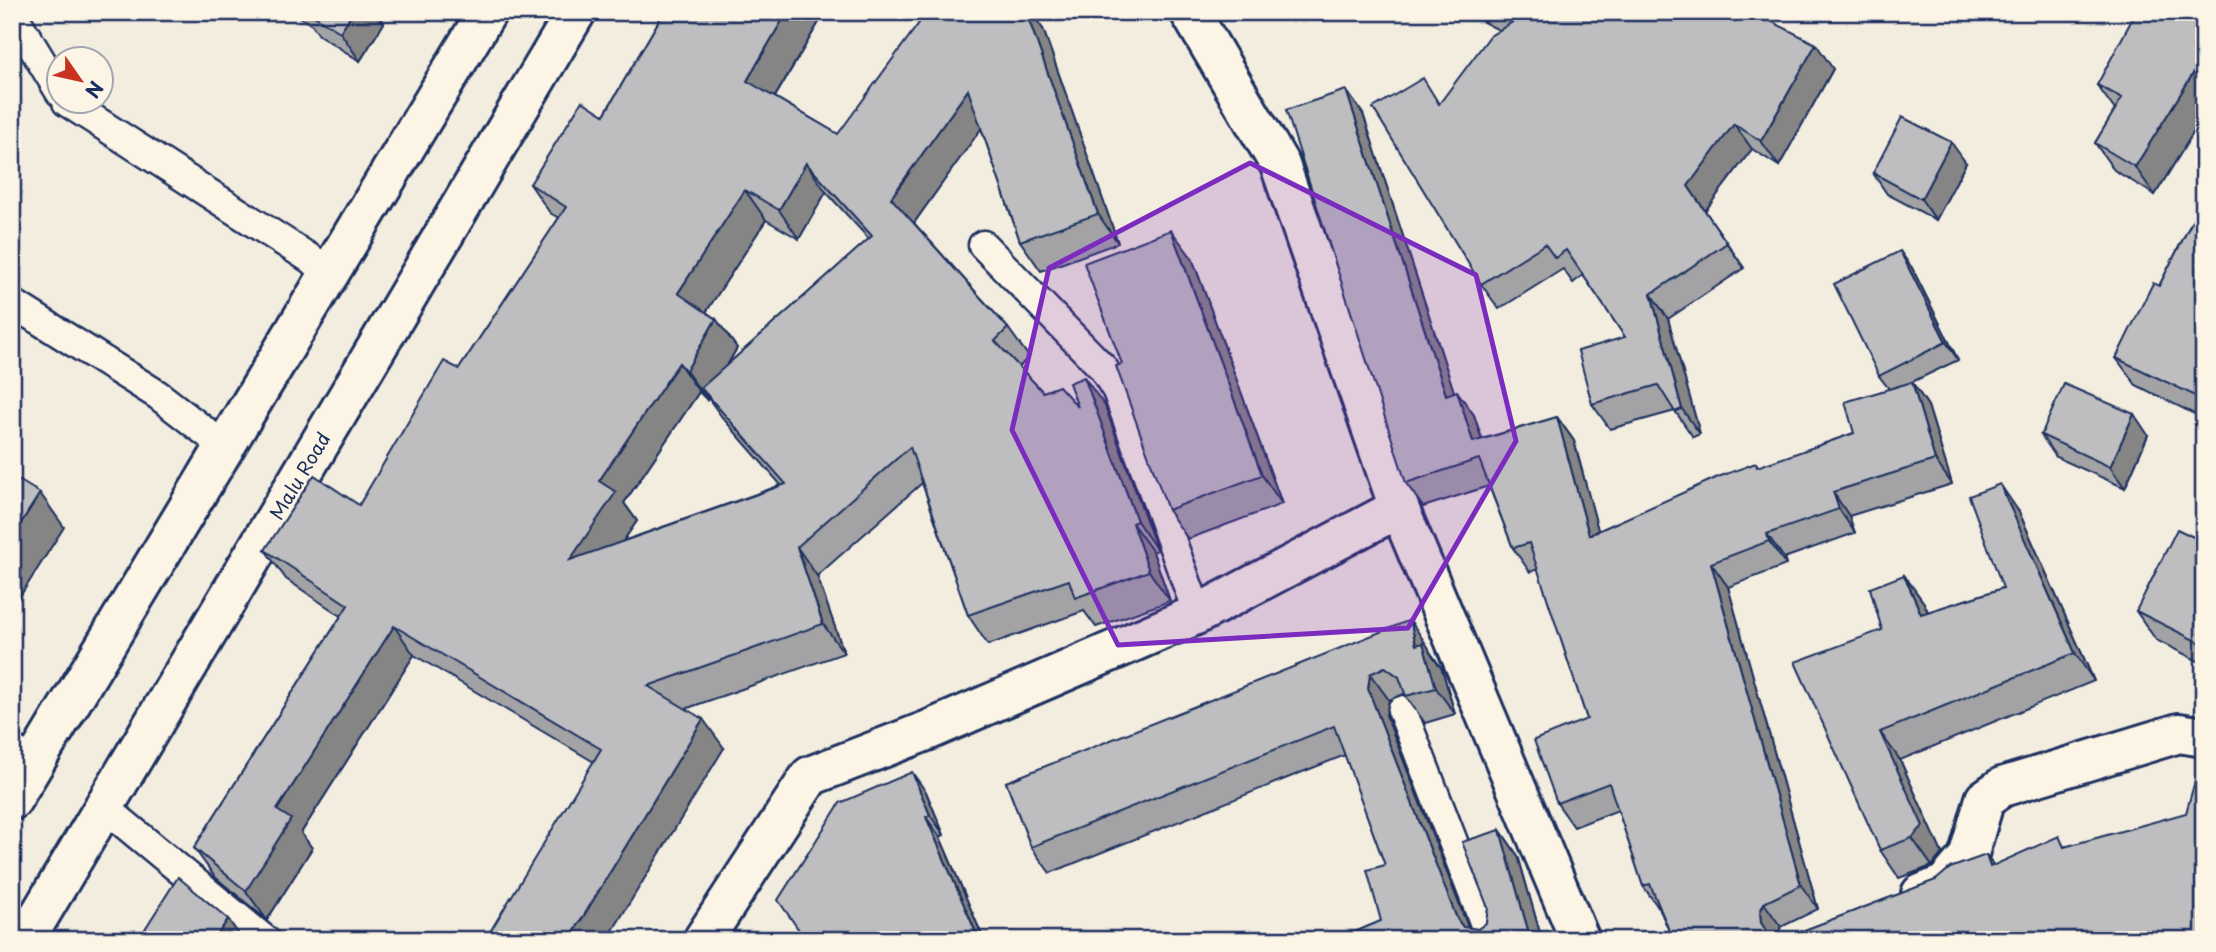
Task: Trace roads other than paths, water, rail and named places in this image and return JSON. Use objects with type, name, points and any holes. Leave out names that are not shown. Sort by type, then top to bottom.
[{"type":"street","points":[[12,800],[23,756],[225,447],[487,12]]},
{"type":"street","name":"Malu Road","points":[[25,940],[576,12]]},
{"type":"street","points":[[1191,12],[1280,165],[1399,508],[1580,940]]},
{"type":"street","points":[[703,940],[810,776],[929,730],[1198,614],[1399,508]]},
{"type":"street","points":[[1884,908],[1945,884],[1968,857],[1985,799],[2002,787],[2179,733],[2204,737]]},
{"type":"lane","points":[[12,13],[46,69]]},
{"type":"lane","points":[[88,116],[331,272]]},
{"type":"lane","points":[[983,245],[1103,368],[1117,391],[1198,614]]},
{"type":"lane","points":[[12,303],[158,395],[225,447]]},
{"type":"lane","points":[[1402,710],[1491,940]]},
{"type":"lane","points":[[104,807],[265,940]]}]
